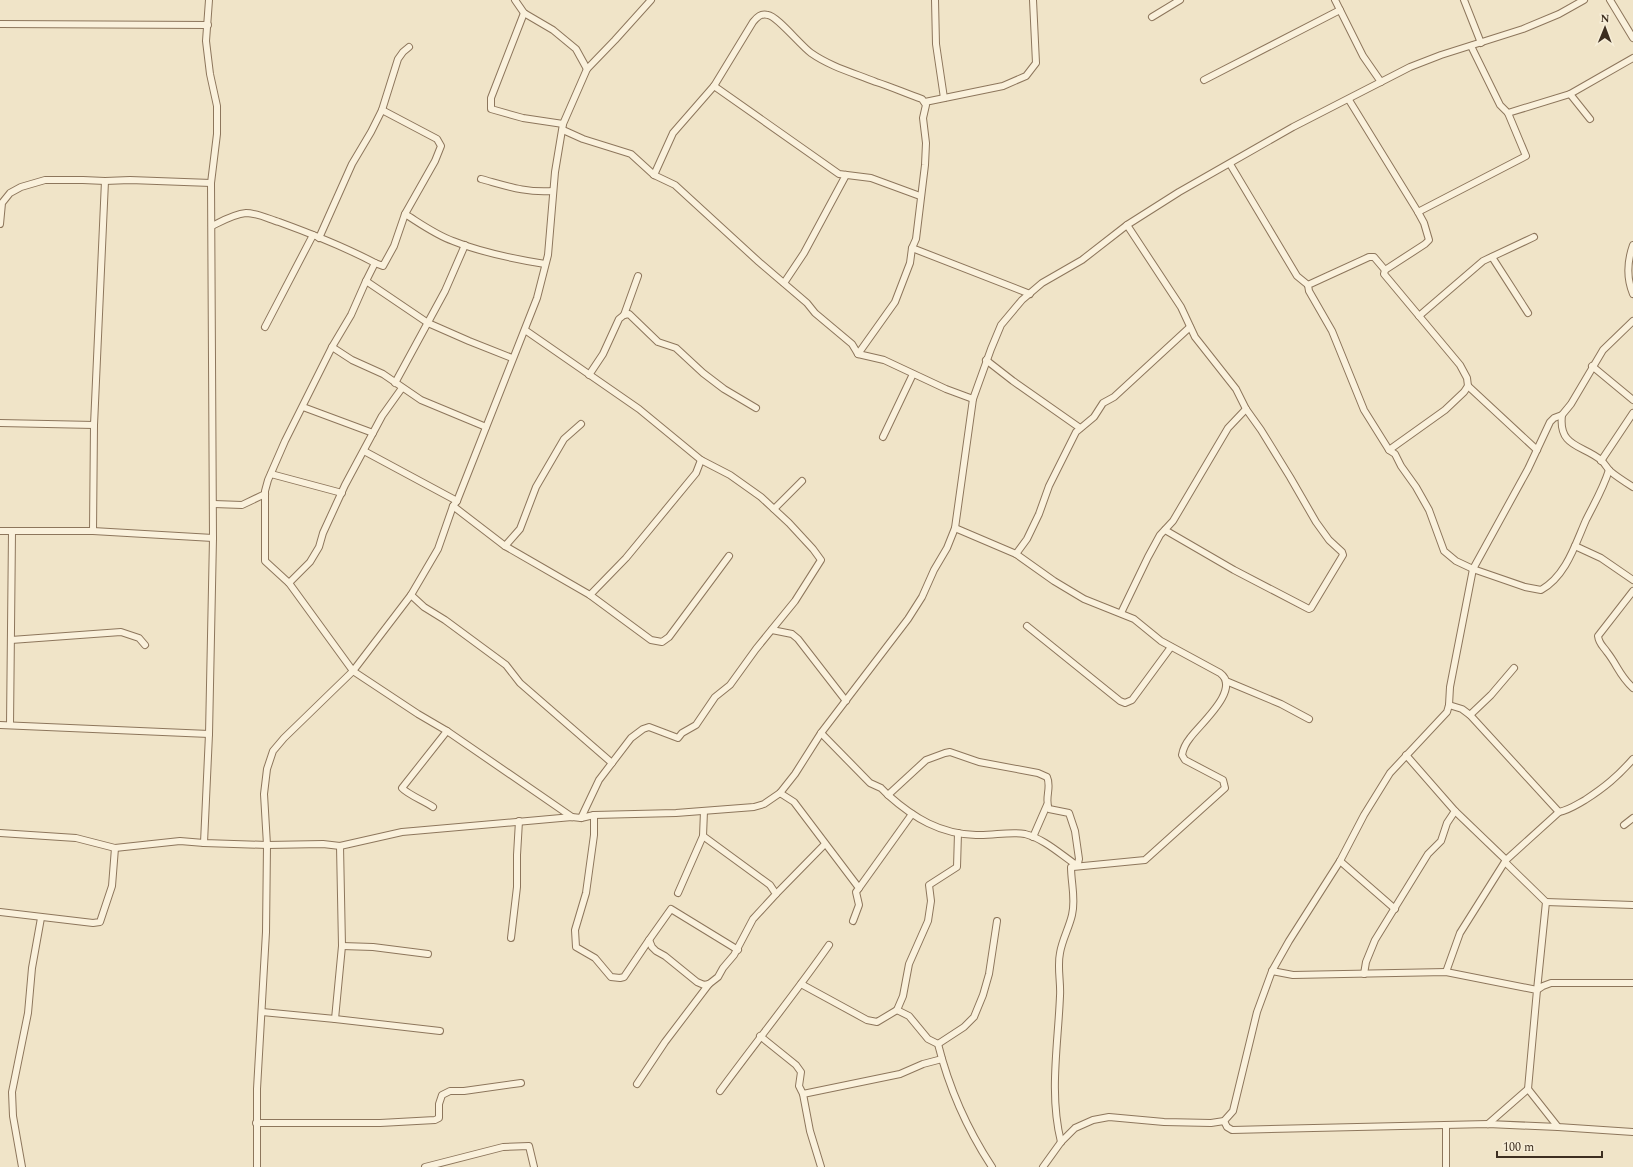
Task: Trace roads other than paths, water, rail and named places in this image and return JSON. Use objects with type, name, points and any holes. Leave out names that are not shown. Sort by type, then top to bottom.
[{"type":"street","points":[[204,843],[209,734],[214,504],[211,182],[217,134],[217,106],[210,74],[206,41],[209,0]]},
{"type":"street","points":[[515,0],[524,13],[553,30],[576,49],[587,69]]},
{"type":"street","points":[[257,1167],[256,1123],[266,940],[267,845],[264,794],[267,769],[273,751],[284,738],[353,671],[411,595],[438,549],[512,358],[525,330],[537,298],[548,255],[555,172],[563,127],[587,69],[651,0]]},
{"type":"street","points":[[935,0],[936,44],[944,98]]},
{"type":"street","points":[[654,174],[673,133],[714,86],[757,17],[762,14],[769,14],[775,18],[812,54],[832,65],[922,99],[925,102],[1003,86],[1026,76],[1036,63],[1033,0]]},
{"type":"street","points":[[1152,18],[1180,0]]},
{"type":"street","points":[[1335,0],[1364,56],[1381,82]]},
{"type":"street","points":[[1464,0],[1481,43]]},
{"type":"street","points":[[0,833],[76,838],[115,848],[180,840],[204,843],[267,845],[324,844],[340,846],[402,832],[519,821],[572,817],[581,818],[594,815],[704,811],[754,807],[764,804],[780,793],[795,774],[821,734],[908,619],[922,597],[955,528],[973,399],[986,360],[1002,325],[1013,310],[1042,283],[1082,260],[1127,225],[1179,192],[1293,127],[1426,60],[1523,29],[1559,14],[1584,0]]},
{"type":"street","points":[[1610,0],[1633,38]]},
{"type":"street","points":[[1204,80],[1340,10]]},
{"type":"street","points":[[524,13],[491,98],[491,109],[563,127],[584,138],[631,154],[654,174],[675,185],[687,195],[807,303],[815,313],[852,344],[858,354],[884,360],[946,390],[973,399]]},
{"type":"street","points":[[0,24],[208,25]]},
{"type":"street","points":[[1418,212],[1526,156],[1508,112],[1500,105],[1471,46]]},
{"type":"street","points":[[319,238],[352,164],[382,110],[398,59],[409,47]]},
{"type":"street","points":[[1508,112],[1570,94],[1633,58]]},
{"type":"street","points":[[714,86],[839,174],[871,178],[920,196]]},
{"type":"street","points":[[1570,94],[1590,119]]},
{"type":"street","points":[[1349,100],[1418,212],[1424,223],[1429,240],[1385,270]]},
{"type":"street","points":[[858,354],[895,302],[910,263],[912,248],[916,239],[920,196],[925,165],[926,143],[923,118],[925,102]]},
{"type":"street","points":[[212,226],[237,215],[247,213],[264,217],[313,235],[355,252],[375,264],[383,266],[394,246],[405,214],[435,161],[441,146],[437,139],[382,110]]},
{"type":"street","points":[[1230,164],[1297,276],[1308,286],[1309,291],[1332,331],[1364,410],[1389,450],[1395,454],[1401,466],[1416,486],[1430,510],[1444,552],[1456,561],[1473,569],[1525,587],[1541,590],[1556,579],[1575,546],[1586,520],[1603,487],[1609,470]]},
{"type":"street","points":[[784,283],[804,253],[846,175]]},
{"type":"street","points":[[481,179],[507,187],[535,192],[553,191]]},
{"type":"street","points":[[0,224],[2,203],[10,193],[21,187],[45,180],[84,180],[105,182],[130,180],[211,182]]},
{"type":"street","points":[[93,531],[94,425],[105,182]]},
{"type":"street","points":[[405,214],[452,241],[489,253],[545,264]]},
{"type":"street","points":[[1127,225],[1181,307],[1195,337],[1236,389],[1246,409],[1261,430],[1316,522],[1329,540],[1343,554],[1343,558],[1312,608],[1307,609],[1234,570],[1165,530]]},
{"type":"street","points":[[266,327],[313,235]]},
{"type":"street","points":[[1419,316],[1477,265],[1534,238]]},
{"type":"street","points":[[395,383],[446,291],[465,245]]},
{"type":"street","points":[[1633,245],[1629,256],[1628,275],[1633,294]]},
{"type":"street","points":[[912,248],[1030,294]]},
{"type":"street","points":[[1308,286],[1369,257],[1374,257],[1385,270],[1384,274],[1386,277],[1460,365],[1467,378],[1468,386],[1537,450]]},
{"type":"street","points":[[1492,257],[1528,313]]},
{"type":"street","points":[[375,264],[351,315],[332,348],[303,407],[284,441],[268,480],[265,494],[266,561],[289,582],[353,671],[447,731],[572,817]]},
{"type":"street","points":[[589,374],[603,354],[619,319],[624,315],[638,276]]},
{"type":"street","points":[[366,281],[428,323],[469,342],[512,358]]},
{"type":"street","points":[[624,315],[629,314],[658,342],[676,348],[703,373],[724,389],[756,408]]},
{"type":"street","points":[[1043,1167],[1061,1142],[1075,1128],[1093,1120],[1109,1117],[1164,1122],[1211,1123],[1224,1121],[1233,1111],[1257,1012],[1272,971],[1289,941],[1340,861],[1367,809],[1390,773],[1406,754],[1443,719],[1447,712],[1450,687],[1473,569],[1537,450],[1550,422],[1554,418],[1562,415],[1579,392],[1592,366],[1603,350],[1633,322]]},
{"type":"street","points":[[1016,554],[1027,539],[1039,514],[1049,486],[1076,432],[1094,417],[1103,403],[1114,396],[1190,327]]},
{"type":"street","points":[[525,330],[640,409],[701,460],[730,474],[761,497],[813,549],[821,560],[796,601],[756,649],[730,685],[715,697],[696,725],[678,738],[649,727],[643,729],[631,738],[599,780],[581,818]]},
{"type":"street","points":[[332,348],[352,360],[383,374],[421,400],[486,427]]},
{"type":"street","points":[[986,360],[1080,428]]},
{"type":"street","points":[[1592,366],[1633,400]]},
{"type":"street","points":[[883,437],[913,374]]},
{"type":"street","points":[[1389,450],[1445,410],[1464,392],[1468,386]]},
{"type":"street","points":[[289,582],[310,562],[319,547],[323,533],[373,433],[391,401],[402,388]]},
{"type":"street","points":[[303,407],[373,433]]},
{"type":"street","points":[[1121,613],[1148,557],[1165,530],[1173,521],[1228,428],[1246,409]]},
{"type":"street","points":[[1601,460],[1633,413]]},
{"type":"street","points":[[1562,415],[1562,430],[1566,437],[1576,447],[1601,460],[1609,470],[1633,487]]},
{"type":"street","points":[[0,423],[94,425]]},
{"type":"street","points":[[505,546],[520,529],[536,487],[564,439],[581,424]]},
{"type":"street","points":[[364,451],[455,504],[505,546],[590,595],[651,640],[662,642],[669,637],[729,556]]},
{"type":"street","points":[[590,595],[626,558],[696,473],[701,460]]},
{"type":"street","points":[[271,474],[342,493]]},
{"type":"street","points":[[774,509],[802,481]]},
{"type":"street","points":[[214,504],[242,505],[265,494]]},
{"type":"street","points":[[821,734],[870,783],[881,788],[925,823],[958,833],[975,835],[1024,834],[1045,842],[1073,866],[1145,860],[1224,788],[1223,780],[1185,760],[1182,755],[1189,738],[1216,708],[1223,697],[1226,681],[1224,675],[1161,641],[1134,619],[1084,599],[1054,582],[1016,554],[955,528]]},
{"type":"street","points":[[0,532],[93,531],[213,538]]},
{"type":"street","points":[[10,726],[12,532]]},
{"type":"street","points":[[1575,546],[1601,558],[1633,580]]},
{"type":"street","points":[[1633,591],[1598,636],[1599,643],[1608,652],[1620,675],[1633,688]]},
{"type":"street","points":[[411,595],[424,607],[445,620],[506,665],[520,683],[612,763]]},
{"type":"street","points":[[1027,626],[1120,701],[1125,703],[1132,700],[1171,647]]},
{"type":"street","points":[[772,630],[792,634],[798,639],[846,701]]},
{"type":"street","points":[[11,640],[121,632],[138,638],[145,645]]},
{"type":"street","points":[[1470,715],[1491,695],[1514,668]]},
{"type":"street","points":[[1226,681],[1281,704],[1309,719]]},
{"type":"street","points":[[1449,705],[1462,709],[1470,715],[1559,812]]},
{"type":"street","points":[[0,725],[209,734]]},
{"type":"street","points":[[433,807],[406,792],[402,788],[447,731]]},
{"type":"street","points":[[888,795],[926,760],[950,752],[972,760],[1038,773],[1047,777],[1049,785],[1047,805],[1033,837]]},
{"type":"street","points":[[1406,754],[1455,812],[1546,902],[1633,905]]},
{"type":"street","points":[[1446,972],[1460,933],[1506,861],[1559,812],[1566,811],[1601,790],[1633,759]]},
{"type":"street","points":[[780,793],[794,802],[859,888]]},
{"type":"street","points":[[1047,805],[1049,809],[1069,813],[1075,831],[1079,859],[1078,863],[1073,866],[1071,880],[1073,895],[1072,915],[1059,954],[1060,992],[1055,1070],[1056,1124],[1061,1142]]},
{"type":"street","points":[[678,893],[703,836],[704,811]]},
{"type":"street","points":[[1364,974],[1366,962],[1375,940],[1428,854],[1441,841],[1444,830],[1455,812]]},
{"type":"street","points":[[853,921],[859,906],[856,892],[912,814]]},
{"type":"street","points":[[594,815],[594,835],[586,893],[575,930],[576,947],[595,958],[611,977],[624,977],[671,909],[738,950]]},
{"type":"street","points":[[1624,824],[1633,818]]},
{"type":"street","points":[[511,938],[517,887],[519,821]]},
{"type":"street","points":[[801,984],[867,1020],[877,1022],[897,1010],[903,996],[909,964],[928,921],[931,901],[929,885],[957,867],[958,833]]},
{"type":"street","points":[[703,836],[770,885],[776,894]]},
{"type":"street","points":[[636,1084],[664,1042],[709,984],[718,977],[723,968],[738,950],[754,920],[776,894],[825,844]]},
{"type":"street","points":[[335,1019],[342,946],[340,846]]},
{"type":"street","points":[[0,912],[41,918],[93,923],[100,922],[112,886],[115,848]]},
{"type":"street","points":[[1340,861],[1395,908]]},
{"type":"street","points":[[1546,902],[1528,1089],[1558,1127]]},
{"type":"street","points":[[22,1167],[13,1116],[12,1092],[28,1013],[32,968],[41,918]]},
{"type":"street","points":[[938,1044],[964,1027],[974,1017],[983,995],[989,974],[997,921]]},
{"type":"street","points":[[649,940],[652,947],[656,951],[665,956],[697,982],[704,985],[709,984]]},
{"type":"street","points":[[720,1091],[829,945]]},
{"type":"street","points":[[342,946],[373,947],[428,954]]},
{"type":"street","points":[[1272,971],[1293,975],[1446,972],[1537,990],[1551,983],[1633,982]]},
{"type":"street","points":[[897,1010],[909,1016],[928,1039],[938,1044],[954,1097],[977,1145],[992,1167]]},
{"type":"street","points":[[262,1012],[440,1031]]},
{"type":"street","points":[[760,1036],[796,1065],[800,1072],[799,1086],[803,1094],[810,1131],[821,1167]]},
{"type":"street","points":[[803,1094],[900,1074],[923,1064],[942,1059]]},
{"type":"street","points":[[256,1123],[393,1123],[435,1120],[439,1118],[439,1104],[442,1095],[450,1091],[464,1091],[521,1084]]},
{"type":"street","points":[[1488,1124],[1528,1089]]},
{"type":"street","points":[[1224,1121],[1227,1127],[1232,1130],[1488,1124],[1633,1132]]},
{"type":"street","points":[[1446,1125],[1446,1167]]},
{"type":"street","points":[[425,1167],[503,1147],[529,1146],[534,1167]]}]
